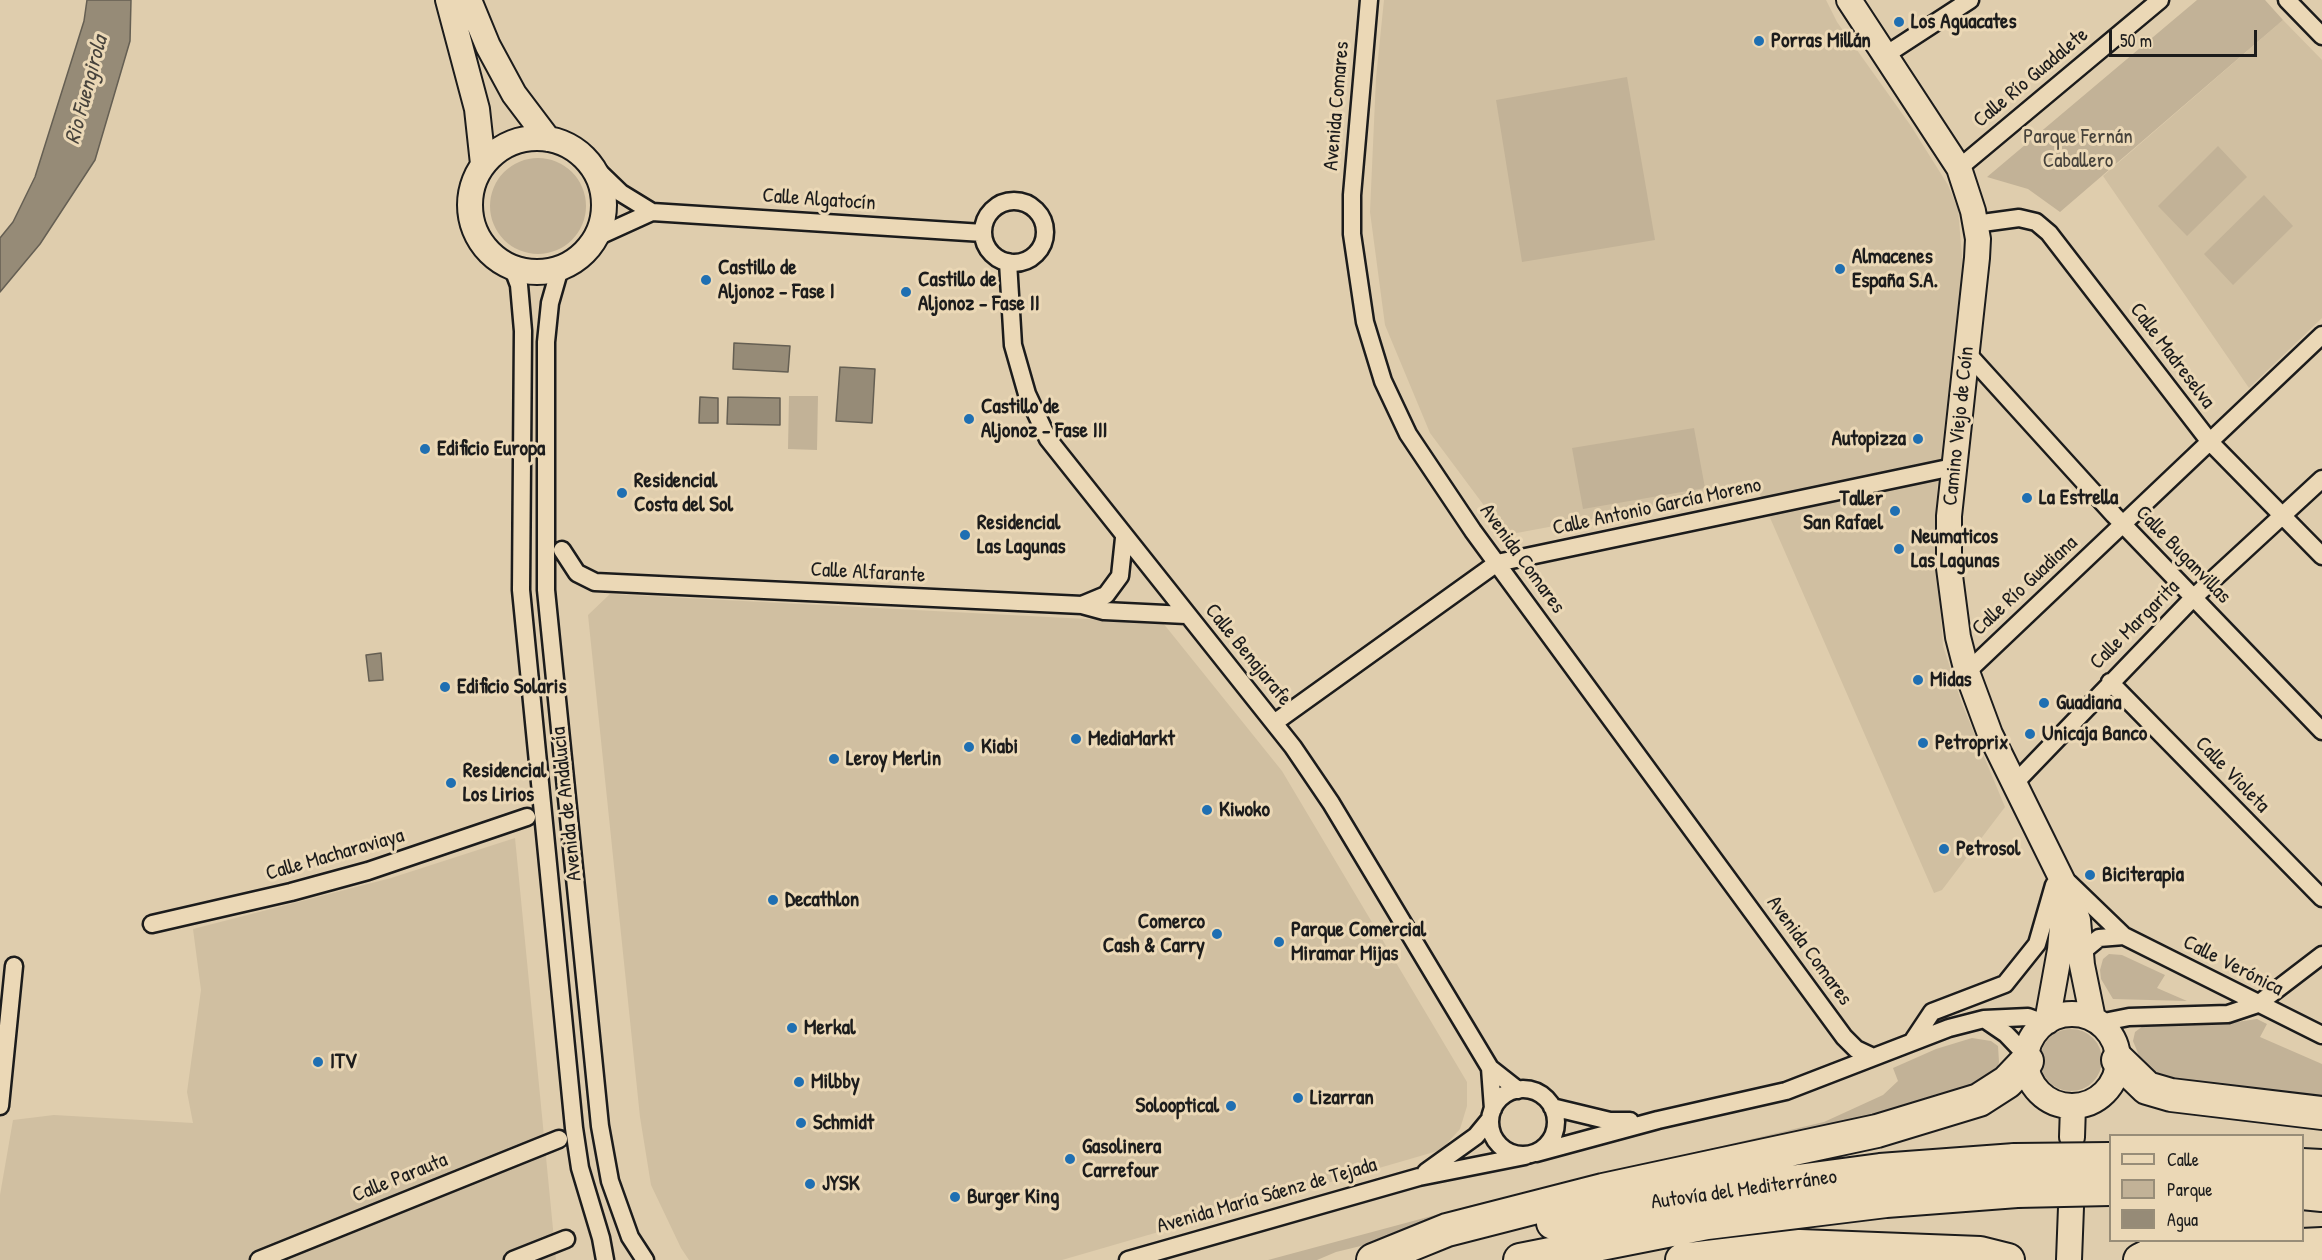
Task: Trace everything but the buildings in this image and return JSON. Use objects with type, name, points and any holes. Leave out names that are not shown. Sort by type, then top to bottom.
[{"type":"highway","points":[[1373,1260],[1447,1230],[1603,1190],[1877,1131],[1979,1100],[2007,1082],[2027,1059]]},
{"type":"highway","points":[[2118,1060],[2147,1088],[2171,1095],[2322,1113]]},
{"type":"highway","name":"Autovía del Mediterráneo","points":[[1383,1260],[1686,1196],[1880,1170],[2015,1160],[2109,1159]]},
{"type":"highway","points":[[2304,1165],[2322,1166]]},
{"type":"highway","name":"Autovía del Mediterráneo","points":[[1520,1260],[1707,1223],[1886,1201],[2017,1191],[2109,1189]]},
{"type":"highway","points":[[2304,1193],[2322,1195]]},
{"type":"highway","points":[[2140,1260],[2156,1252],[2322,1244]]},
{"type":"highway","points":[[1682,1260],[1800,1246],[1968,1252],[2008,1260]]},
{"type":"street","points":[[448,0],[477,109],[483,164]]},
{"type":"street","points":[[469,0],[488,46],[514,94],[548,139]]},
{"type":"street","name":"Avenida Comares","points":[[1369,0],[1351,223],[1365,322],[1383,381],[1408,434],[1447,495],[1844,1037],[1856,1049],[1873,1057]]},
{"type":"street","name":"Camino Viejo de Coín","points":[[1849,0],[1959,168],[1975,224],[1977,249],[1949,516],[1949,568],[1958,637],[1967,672],[2013,784],[2055,873],[2070,896],[2078,920],[2096,1021]]},
{"type":"street","points":[[1884,56],[1970,0]]},
{"type":"street","name":"Calle Río Guadalete","points":[[1959,168],[2160,0]]},
{"type":"street","points":[[2298,4],[2322,36]]},
{"type":"street","points":[[593,166],[602,185],[605,206],[597,237],[589,249],[572,264],[550,272],[527,272],[513,269],[486,250],[474,231],[470,208],[473,185],[483,164],[500,148],[519,140],[560,141],[578,151],[593,166],[621,194],[652,212]]},
{"type":"street","points":[[1018,201],[1037,210],[1045,228],[1041,247],[1027,260],[1008,262],[991,253],[983,233],[989,213],[997,206],[1018,201]]},
{"type":"street","points":[[597,237],[652,212]]},
{"type":"street","name":"Calle Algatocín","points":[[652,212],[983,233]]},
{"type":"street","name":"Calle Madreselva","points":[[1975,224],[2019,218],[2036,222],[2049,233],[2210,442],[2322,556]]},
{"type":"street","name":"Calle Benajarafe","points":[[1008,262],[1013,345],[1027,394],[1048,439],[1124,538],[1274,723],[1331,803],[1490,1068],[1518,1090]]},
{"type":"street","name":"Avenida de Andalucía","points":[[560,268],[550,303],[546,342],[546,590],[600,1126],[610,1181],[630,1237],[645,1260]]},
{"type":"street","name":"Avenida de Andalucía","points":[[513,269],[519,285],[523,331],[522,601],[574,1128],[580,1168],[601,1238],[605,1260]]},
{"type":"street","name":"Calle Río Guadiana","points":[[1967,672],[2322,335]]},
{"type":"street","name":"Calle Buganvillas","points":[[1967,353],[2123,524],[2322,731]]},
{"type":"street","name":"Calle Antonio García Moreno","points":[[1274,723],[1497,564],[1953,467]]},
{"type":"street","name":"Calle Margarita","points":[[2013,784],[2193,598],[2322,479]]},
{"type":"street","points":[[1082,605],[1106,595],[1120,576],[1124,538]]},
{"type":"street","name":"Calle Alfarante","points":[[562,550],[577,573],[596,582],[605,583],[1082,605],[1104,611],[1186,615]]},
{"type":"street","name":"Calle Violeta","points":[[2110,682],[2322,898]]},
{"type":"street","name":"Calle Macharaviaya","points":[[152,924],[291,892],[368,871],[527,817]]},
{"type":"street","points":[[1912,1042],[1932,1012],[2006,984],[2037,944],[2055,873]]},
{"type":"street","name":"Camino Viejo de Coín","points":[[2046,1022],[2062,926],[2055,873]]},
{"type":"street","name":"Calle Verónica","points":[[2055,873],[2124,936],[2322,1035]]},
{"type":"street","points":[[2082,952],[2099,938],[2124,936]]},
{"type":"street","points":[[2096,1021],[2109,1033],[2116,1046],[2118,1060],[2116,1074],[2110,1087],[2087,1104],[2073,1106],[2059,1104],[2041,1093],[2029,1075],[2027,1059],[2030,1044],[2046,1022],[2065,1014],[2096,1021],[2129,1017],[2228,1014],[2258,1004],[2322,955]]},
{"type":"street","points":[[0,1106],[15,966]]},
{"type":"street","name":"Avenida María Sáenz de Tejada","points":[[1128,1260],[1419,1177],[1530,1154],[1658,1120],[1786,1090],[1912,1042],[1984,1019],[2028,1017],[2046,1022]]},
{"type":"street","points":[[1984,1019],[2006,1034],[2027,1059]]},
{"type":"street","name":"Calle Benajarafe","points":[[1490,1068],[1491,1114]]},
{"type":"street","points":[[1518,1090],[1538,1093],[1552,1107],[1556,1127],[1552,1138],[1530,1154],[1513,1154],[1495,1141],[1491,1114],[1499,1099],[1518,1090]]},
{"type":"street","points":[[2072,1137],[2073,1106]]},
{"type":"street","name":"Avenida María Sáenz de Tejada","points":[[1552,1107],[1610,1121],[1658,1120]]},
{"type":"street","name":"Avenida María Sáenz de Tejada","points":[[1419,1177],[1476,1136],[1491,1114]]},
{"type":"street","name":"Calle Parauta","points":[[259,1260],[559,1139]]},
{"type":"street","points":[[2069,1260],[2070,1207]]},
{"type":"street","points":[[513,1260],[566,1239]]},
{"type":"shaded area","points":[[1384,0],[1826,0],[1837,22],[1911,126],[1948,185],[1958,209],[1963,268],[1937,491],[1936,546],[1943,646],[1962,704],[2005,807],[1942,890],[1934,893],[1757,488],[1506,535],[1430,433],[1385,325],[1370,212],[1376,78]]},
{"type":"shaded area","points":[[2283,20],[2322,60],[2322,318],[2249,388],[2103,176]]},
{"type":"shaded area","points":[[610,594],[1163,623],[1282,771],[1467,1082],[1467,1106],[1460,1129],[1441,1150],[1062,1260],[689,1260],[651,1185],[640,1117],[588,615]]},
{"type":"shaded area","points":[[515,838],[556,1260],[0,1260],[0,1195],[13,1120],[54,1115],[193,1123],[187,1092],[201,990],[193,929],[391,878]]},
{"type":"green space","name":"Parque Fernán Caballero","points":[[2197,0],[2265,0],[2283,20],[2060,212],[2028,189],[1987,177]]},
{"type":"green space","points":[[1627,77],[1655,240],[1522,262],[1496,100]]},
{"type":"green space","points":[[2218,146],[2247,177],[2187,236],[2158,206]]},
{"type":"green space","points":[[529,158],[547,158],[565,166],[578,179],[586,197],[583,225],[565,246],[547,254],[529,254],[511,246],[498,233],[490,215],[490,197],[498,179],[511,166]]},
{"type":"green space","points":[[2264,195],[2293,226],[2233,285],[2204,254]]},
{"type":"green space","points":[[789,396],[818,396],[817,450],[788,449]]},
{"type":"green space","points":[[1694,428],[1705,488],[1583,509],[1572,448]]},
{"type":"green space","points":[[2109,954],[2122,955],[2165,975],[2157,988],[2187,1001],[2113,999],[2101,979],[2100,970],[2103,959]]},
{"type":"green space","points":[[2257,1019],[2267,1024],[2260,1037],[2322,1064],[2322,1096],[2177,1081],[2153,1074],[2144,1068],[2133,1041],[2135,1032],[2143,1026],[2223,1024]]},
{"type":"green space","points":[[2071,1029],[2093,1038],[2102,1060],[2093,1082],[2071,1091],[2049,1082],[2040,1060],[2049,1038]]},
{"type":"green space","points":[[1972,1038],[1991,1041],[1998,1046],[1999,1062],[1997,1069],[1974,1087],[1908,1105],[1847,1128],[1336,1252],[1317,1260],[1268,1260],[1480,1203],[1824,1122],[1883,1095],[1898,1081],[1893,1068],[1936,1049]]},
{"type":"water","name":"Rio Fuengirola","points":[[87,0],[131,0],[130,41],[95,160],[40,244],[0,292],[0,238],[13,222],[35,177],[84,21]]},
{"type":"water","points":[[734,343],[790,346],[788,372],[733,369]]},
{"type":"water","points":[[840,367],[875,369],[872,423],[836,421]]},
{"type":"water","points":[[700,397],[718,398],[718,423],[699,423]]},
{"type":"water","points":[[728,397],[780,398],[780,425],[727,424]]},
{"type":"water","points":[[381,653],[383,680],[369,681],[366,655]]},
{"type":"place","name":"Los Aguacates","points":[[1899,22]]},
{"type":"place","name":"Porras Millán","points":[[1759,41]]},
{"type":"place","name":"Almacenes España S.A.","points":[[1840,269]]},
{"type":"place","name":"Castillo de Aljonoz - Fase I","points":[[706,280]]},
{"type":"place","name":"Castillo de Aljonoz - Fase II","points":[[906,292]]},
{"type":"place","name":"Castillo de Aljonoz - Fase III","points":[[969,419]]},
{"type":"place","name":"Autopizza","points":[[1918,439]]},
{"type":"place","name":"Edificio Europa","points":[[425,449]]},
{"type":"place","name":"Residencial Costa del Sol","points":[[622,493]]},
{"type":"place","name":"La Estrella","points":[[2027,498]]},
{"type":"place","name":"Taller San Rafael","points":[[1895,511]]},
{"type":"place","name":"Residencial Las Lagunas","points":[[965,535]]},
{"type":"place","name":"Neumaticos Las Lagunas","points":[[1899,549]]},
{"type":"place","name":"Midas","points":[[1918,680]]},
{"type":"place","name":"Edificio Solaris","points":[[445,687]]},
{"type":"place","name":"Guadiana","points":[[2044,703]]},
{"type":"place","name":"Unicaja Banco","points":[[2030,734]]},
{"type":"place","name":"MediaMarkt","points":[[1076,739]]},
{"type":"place","name":"Petroprix","points":[[1923,743]]},
{"type":"place","name":"Kiabi","points":[[969,747]]},
{"type":"place","name":"Leroy Merlin","points":[[834,759]]},
{"type":"place","name":"Residencial Los Lirios","points":[[451,783]]},
{"type":"place","name":"Kiwoko","points":[[1207,810]]},
{"type":"place","name":"Petrosol","points":[[1944,849]]},
{"type":"place","name":"Biciterapia","points":[[2090,875]]},
{"type":"place","name":"Decathlon","points":[[773,900]]},
{"type":"place","name":"Comerco Cash & Carry","points":[[1217,934]]},
{"type":"place","name":"Parque Comercial Miramar Mijas","points":[[1279,942]]},
{"type":"place","name":"Merkal","points":[[792,1028]]},
{"type":"place","name":"ITV","points":[[318,1062]]},
{"type":"place","name":"Milbby","points":[[799,1082]]},
{"type":"place","name":"Lizarran","points":[[1298,1098]]},
{"type":"place","name":"Solooptical","points":[[1231,1106]]},
{"type":"place","name":"Schmidt","points":[[801,1123]]},
{"type":"place","name":"Gasolinera Carrefour","points":[[1070,1159]]},
{"type":"place","name":"JYSK","points":[[810,1184]]},
{"type":"place","name":"Burger King","points":[[955,1197]]}]
